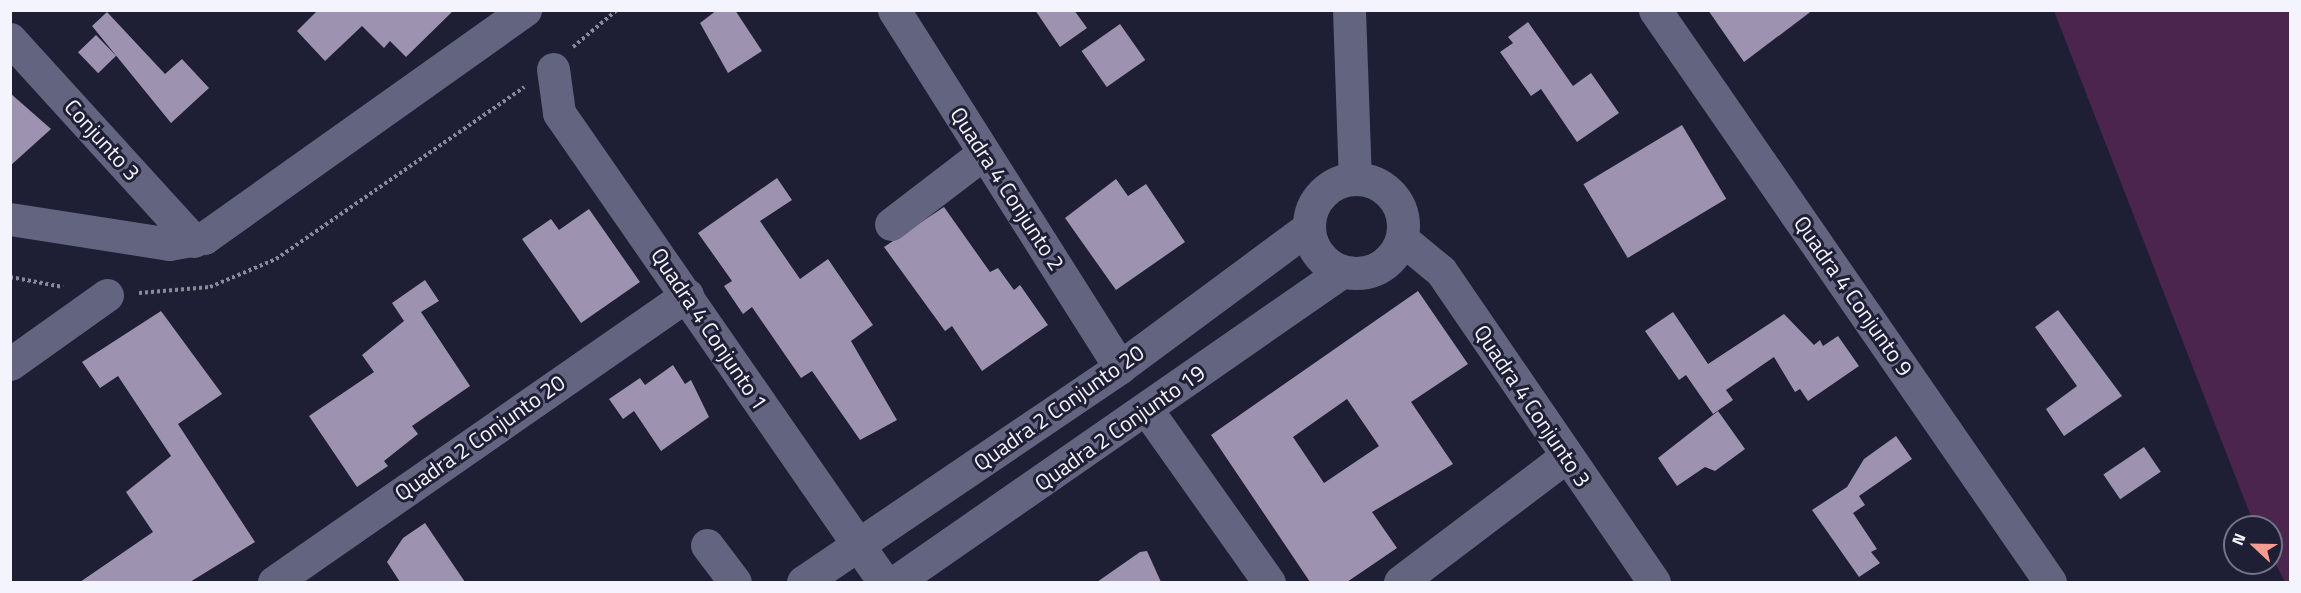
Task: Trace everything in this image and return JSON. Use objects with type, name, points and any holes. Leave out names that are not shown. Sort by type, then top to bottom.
[{"type":"street","name":"Quadra 4 Conjunto 2","points":[[894,10],[1120,368]]},
{"type":"street","points":[[1349,10],[1355,178]]},
{"type":"street","name":"Quadra 4 Conjunto 9","points":[[1654,10],[2050,582]]},
{"type":"street","points":[[10,219],[169,244],[194,241],[227,226],[507,15]]},
{"type":"street","name":"Conjunto 3","points":[[10,39],[194,241]]},
{"type":"street","name":"Quadra 4 Conjunto 1","points":[[553,69],[559,113],[884,582]]},
{"type":"street","points":[[891,224],[984,153]]},
{"type":"street","points":[[1355,178],[1377,183],[1394,197],[1401,210],[1402,239],[1385,263],[1372,270],[1342,271],[1318,255],[1309,227],[1317,199],[1328,188],[1355,178]]},
{"type":"street","name":"Quadra 2 Conjunto 20","points":[[804,582],[1120,368],[1309,227]]},
{"type":"street","name":"Quadra 4 Conjunto 3","points":[[1402,239],[1441,271],[1565,457],[1654,582]]},
{"type":"street","name":"Quadra 2 Conjunto 19","points":[[895,582],[1147,410],[1342,271]]},
{"type":"street","points":[[10,364],[107,295]]},
{"type":"street","name":"Quadra 2 Conjunto 20","points":[[274,582],[687,295]]},
{"type":"street","points":[[1147,410],[1269,582]]},
{"type":"street","points":[[1400,582],[1565,457]]},
{"type":"street","points":[[707,545],[735,582]]},
{"type":"path","points":[[10,278],[107,295],[210,287],[276,259],[553,69],[617,10]]},
{"type":"shaded area","points":[[2054,11],[2290,11],[2290,582],[2285,582],[2281,575],[2283,515],[2250,515]]},
{"type":"building","points":[[318,10],[454,10],[406,57],[390,41],[384,48],[362,26],[325,61],[297,31]]},
{"type":"building","points":[[717,10],[735,10],[762,51],[728,73],[700,23]]},
{"type":"building","points":[[1035,10],[1074,10],[1087,28],[1060,47]]},
{"type":"building","points":[[1708,10],[1813,10],[1744,62]]},
{"type":"building","points":[[107,12],[165,74],[182,59],[209,88],[171,123],[92,26]]},
{"type":"building","points":[[1528,22],[1573,86],[1591,73],[1619,113],[1577,142],[1541,89],[1531,96],[1500,52],[1513,43],[1508,37]]},
{"type":"building","points":[[1120,24],[1145,60],[1107,87],[1081,51]]},
{"type":"building","points":[[96,35],[116,56],[98,73],[78,52]]},
{"type":"building","points":[[10,93],[51,129],[10,166]]},
{"type":"building","points":[[1682,125],[1726,199],[1628,258],[1583,184]]},
{"type":"building","points":[[777,178],[792,200],[760,221],[800,279],[828,259],[873,325],[851,341],[897,420],[860,440],[812,371],[801,378],[752,307],[743,314],[724,286],[732,281],[698,233]]},
{"type":"building","points":[[1116,179],[1128,196],[1146,184],[1185,242],[1116,290],[1065,218]]},
{"type":"building","points":[[944,207],[990,272],[998,268],[1014,290],[1020,285],[1048,325],[982,371],[952,326],[945,331],[884,247]]},
{"type":"building","points":[[589,209],[640,282],[581,323],[522,239],[551,219],[559,230]]},
{"type":"building","points":[[425,280],[439,301],[421,312],[470,386],[412,426],[418,434],[384,461],[388,466],[357,487],[309,416],[374,372],[362,355],[404,321],[392,303]]},
{"type":"building","points":[[1418,291],[1468,364],[1411,402],[1453,464],[1372,512],[1397,548],[1347,582],[1310,582],[1211,435]],"holes":[[[1347,399],[1379,446],[1324,483],[1293,437]]]},
{"type":"building","points":[[2058,310],[2122,396],[2064,436],[2046,409],[2077,386],[2035,327]]},
{"type":"building","points":[[161,311],[222,394],[178,424],[255,542],[190,582],[80,582],[153,532],[126,492],[171,456],[118,376],[100,388],[82,362]]},
{"type":"building","points":[[1673,312],[1708,364],[1784,314],[1814,345],[1820,340],[1823,346],[1838,336],[1859,366],[1808,401],[1800,389],[1795,392],[1774,357],[1726,390],[1733,400],[1713,414],[1686,375],[1679,380],[1645,331]]},
{"type":"building","points":[[673,365],[685,384],[691,380],[709,417],[661,451],[634,411],[623,419],[609,399],[640,378],[645,385]]},
{"type":"building","points":[[1718,411],[1745,449],[1715,471],[1705,467],[1677,486],[1658,458]]},
{"type":"building","points":[[1896,436],[1912,459],[1859,496],[1865,505],[1853,513],[1877,549],[1871,552],[1880,563],[1859,577],[1812,510],[1847,487],[1864,459]]},
{"type":"building","points":[[2144,447],[2161,472],[2120,499],[2103,474]]},
{"type":"building","points":[[425,523],[465,582],[400,582],[387,562],[403,538]]},
{"type":"building","points":[[1147,551],[1161,582],[1097,582],[1140,552]]}]
